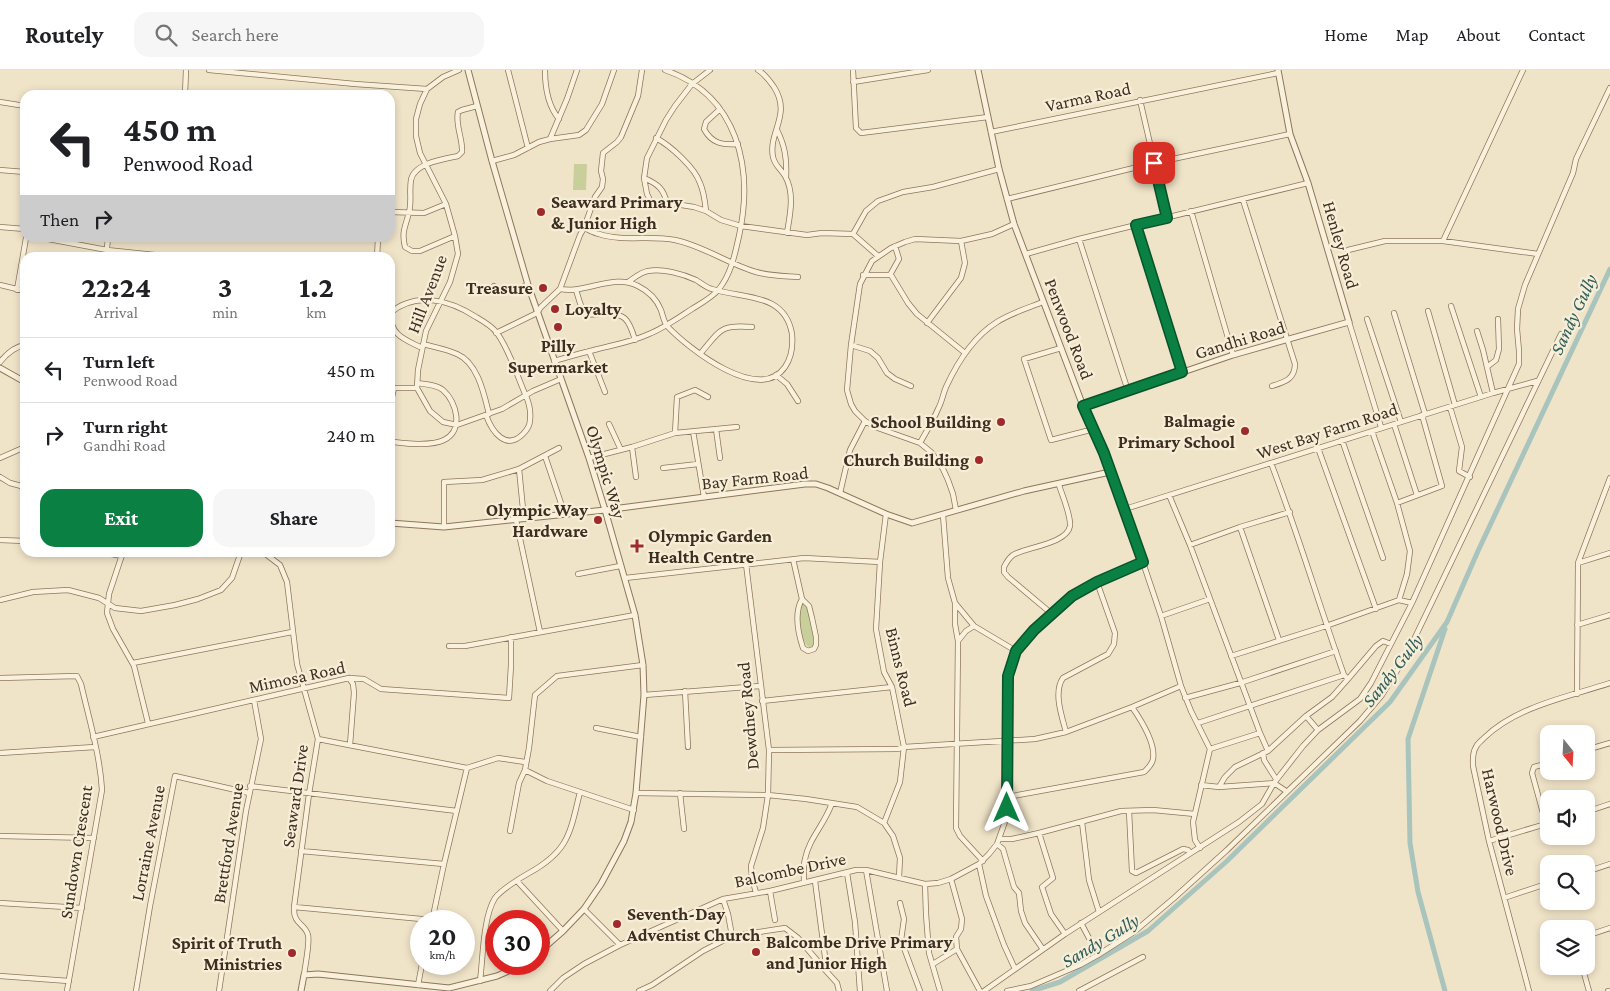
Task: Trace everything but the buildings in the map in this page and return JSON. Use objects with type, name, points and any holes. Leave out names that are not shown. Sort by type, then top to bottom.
[{"type":"street","points":[[185,90],[186,70]]},
{"type":"street","points":[[209,70],[427,89],[443,77],[460,70]]},
{"type":"street","name":"Olympic Way","points":[[468,70],[528,284],[589,458],[605,510],[635,615],[643,664],[644,695],[636,793],[634,810],[624,841],[617,856],[584,908],[563,932],[550,943]]},
{"type":"street","points":[[508,70],[528,148]]},
{"type":"street","points":[[545,70],[545,82],[550,102],[559,119]]},
{"type":"street","points":[[550,139],[568,99],[577,70]]},
{"type":"street","points":[[492,161],[514,154],[539,142],[579,135],[586,130],[602,104],[614,70]]},
{"type":"street","points":[[496,333],[538,314],[541,307],[560,288],[595,197],[602,187],[601,171],[604,153],[621,137],[638,96],[642,70]]},
{"type":"street","points":[[554,361],[635,340],[666,325],[719,290],[733,263],[744,204],[744,181],[738,144],[720,108],[709,96],[677,75],[665,70]]},
{"type":"street","points":[[677,75],[681,70]]},
{"type":"street","points":[[710,70],[692,84],[666,120],[647,158],[644,178],[647,194],[651,202],[658,205],[675,204],[706,211],[721,220],[741,226],[807,235],[822,233],[853,234],[878,256]]},
{"type":"street","points":[[758,70],[776,89],[780,101],[781,110],[772,149],[776,165],[786,177]]},
{"type":"street","points":[[853,70],[856,128],[860,133],[988,117]]},
{"type":"street","points":[[853,82],[928,70]]},
{"type":"street","name":"Penwood Road","points":[[978,70],[999,169],[1014,224],[1083,406],[1094,429],[1125,509],[1161,616],[1185,698],[1210,749]]},
{"type":"street","points":[[1443,241],[1523,70]]},
{"type":"street","name":"Varma Road","points":[[991,132],[1278,71]]},
{"type":"street","name":"Henley Road","points":[[1278,71],[1290,134],[1308,183],[1381,428]]},
{"type":"street","points":[[984,991],[1042,948],[1200,848],[1262,804],[1275,781],[1303,746],[1318,730],[1360,698],[1371,683],[1412,603],[1519,364],[1518,308],[1525,285],[1573,173],[1576,159],[1610,88]]},
{"type":"street","name":"Hill Avenue","points":[[417,386],[426,331],[450,282],[458,254],[446,204],[420,153],[416,136],[416,119],[427,89]]},
{"type":"street","points":[[1140,100],[1167,218]]},
{"type":"street","points":[[0,102],[20,105]]},
{"type":"street","points":[[455,236],[420,251],[412,251],[405,246],[402,238],[409,213],[411,179],[426,164],[458,156],[462,152],[458,112],[477,106]]},
{"type":"street","points":[[720,108],[706,122],[704,129],[719,144],[738,144]]},
{"type":"street","points":[[777,130],[782,139],[787,157],[786,177],[791,204],[787,233]]},
{"type":"street","points":[[1007,199],[1154,163],[1290,134]]},
{"type":"street","points":[[656,138],[677,154],[700,181],[706,211]]},
{"type":"street","points":[[853,234],[866,211],[878,200],[903,192],[933,187],[999,169]]},
{"type":"street","points":[[0,170],[20,172]]},
{"type":"street","points":[[644,178],[658,184],[662,189],[667,204]]},
{"type":"street","points":[[1026,254],[1079,239],[1308,183]]},
{"type":"street","points":[[1242,200],[1295,364],[1292,378],[1272,386]]},
{"type":"street","points":[[395,212],[424,214],[446,204]]},
{"type":"street","points":[[1191,212],[1233,355]]},
{"type":"street","points":[[956,510],[953,494],[943,469],[931,452],[920,443],[875,427],[865,421],[855,411],[847,390],[851,344],[860,284],[863,275],[872,261],[896,246],[915,239],[961,240],[992,234],[1014,224]]},
{"type":"street","points":[[1136,225],[1182,372]]},
{"type":"street","points":[[0,227],[20,229]]},
{"type":"street","points":[[584,228],[600,235],[676,240],[712,252],[733,263],[757,272],[798,277]]},
{"type":"street","points":[[1079,239],[1128,391]]},
{"type":"street","points":[[927,323],[961,278],[965,263],[961,240]]},
{"type":"street","points":[[1348,250],[1386,241],[1443,241],[1538,254]]},
{"type":"street","points":[[64,242],[126,252]]},
{"type":"street","points":[[107,250],[108,242]]},
{"type":"street","points":[[890,275],[898,262],[896,246]]},
{"type":"street","points":[[16,290],[20,269]]},
{"type":"street","points":[[560,288],[576,290],[591,285],[628,282],[637,285],[648,292],[660,308],[666,325],[680,339],[700,354],[730,372],[741,376],[762,379],[776,375],[787,364],[793,343],[788,322],[784,314],[767,301],[713,290],[688,277],[658,270],[646,271],[628,282]]},
{"type":"street","points":[[863,275],[893,276],[908,303],[927,323],[965,353]]},
{"type":"street","points":[[494,286],[506,292],[528,284]]},
{"type":"street","points":[[0,285],[20,290]]},
{"type":"street","points":[[576,290],[585,314],[612,314],[626,318],[630,323],[635,340]]},
{"type":"street","points":[[395,309],[411,302],[441,301],[463,308],[486,323],[496,333],[526,396],[530,419],[528,429],[520,436],[509,441],[496,434],[488,414],[483,390],[467,361],[458,354],[405,340],[395,333]]},
{"type":"street","points":[[920,443],[939,407],[953,372],[965,353],[984,332],[998,322],[1012,314],[1043,302]]},
{"type":"street","points":[[1451,306],[1481,397]]},
{"type":"street","points":[[1428,311],[1455,405]]},
{"type":"street","points":[[1394,313],[1442,486],[1397,502]]},
{"type":"street","points":[[1367,319],[1401,422]]},
{"type":"street","points":[[1487,367],[1496,360],[1500,349],[1498,319]]},
{"type":"street","name":"Gandhi Road","points":[[1083,406],[1233,355],[1349,322]]},
{"type":"street","points":[[700,354],[724,328],[734,326],[752,328]]},
{"type":"street","points":[[1477,331],[1493,393]]},
{"type":"street","points":[[1008,991],[1031,986],[1080,965],[1134,932],[1227,850],[1286,791],[1328,753],[1382,695],[1406,656],[1537,382],[1562,334]]},
{"type":"street","points":[[851,344],[870,351],[878,358],[886,373],[911,386]]},
{"type":"street","points":[[0,362],[7,354],[20,346]]},
{"type":"street","points":[[1061,348],[1024,359],[1051,440],[1094,429]]},
{"type":"street","points":[[589,351],[605,392]]},
{"type":"street","points":[[0,368],[20,379]]},
{"type":"street","points":[[776,375],[787,384],[798,401]]},
{"type":"street","points":[[417,386],[430,411],[443,422],[457,425],[488,414],[561,379]]},
{"type":"street","name":"West Bay Farm Road","points":[[1125,509],[1493,393],[1537,382]]},
{"type":"street","points":[[395,388],[432,385],[443,390],[450,400],[457,417],[457,425],[446,440],[423,443],[395,441]]},
{"type":"street","points":[[676,433],[677,398],[695,390],[708,397]]},
{"type":"street","points":[[1450,407],[1462,447],[1459,471],[1470,477]]},
{"type":"street","points":[[840,493],[850,450],[865,421]]},
{"type":"street","points":[[609,424],[621,450]]},
{"type":"street","points":[[1394,424],[1417,495]]},
{"type":"street","points":[[589,458],[676,433],[737,427]]},
{"type":"street","points":[[716,429],[720,458]]},
{"type":"street","points":[[693,431],[704,497]]},
{"type":"street","points":[[1372,431],[1397,502],[1410,551],[1407,574],[1399,600]]},
{"type":"street","points":[[1342,440],[1383,558]]},
{"type":"street","points":[[632,447],[636,477]]},
{"type":"street","points":[[444,527],[444,482],[482,480],[519,469],[559,448]]},
{"type":"street","points":[[1318,448],[1376,609]]},
{"type":"street","points":[[0,458],[20,449]]},
{"type":"street","points":[[545,456],[565,515]]},
{"type":"street","points":[[1272,463],[1290,512],[1326,626],[1346,677]]},
{"type":"street","points":[[663,468],[698,464]]},
{"type":"street","points":[[519,469],[524,519]]},
{"type":"street","name":"Bay Farm Road","points":[[395,523],[444,527],[565,515],[805,484],[816,484],[912,523],[1024,491],[1059,485],[1110,472]]},
{"type":"street","points":[[0,477],[10,483],[20,486]]},
{"type":"street","points":[[1577,694],[1578,563],[1607,492],[1610,478]]},
{"type":"street","points":[[1052,614],[1008,577],[1004,572],[1004,567],[1013,555],[1057,540],[1066,534],[1070,526],[1059,485]]},
{"type":"street","points":[[1169,495],[1190,545],[1260,733],[1265,752],[1264,760],[1275,781],[1286,791]]},
{"type":"street","points":[[1190,545],[1290,512]]},
{"type":"street","name":"Binns Road","points":[[884,823],[900,782],[904,747],[892,687],[884,672],[876,629],[880,562],[886,514]]},
{"type":"street","points":[[943,515],[948,578],[955,603],[955,624],[958,640],[956,828],[960,836],[983,860]]},
{"type":"street","points":[[516,520],[540,632]]},
{"type":"street","points":[[1240,528],[1279,640]]},
{"type":"street","points":[[0,540],[20,542]]},
{"type":"street","points":[[1578,563],[1610,553]]},
{"type":"street","points":[[122,557],[107,603],[107,613],[110,622],[133,662],[148,723]]},
{"type":"street","points":[[0,600],[33,592],[68,590],[99,598],[115,608],[141,611],[198,599],[221,590],[232,578],[239,557]]},
{"type":"street","name":"Seaward Drive","points":[[270,557],[280,565],[287,582],[297,664],[318,739],[294,907]]},
{"type":"street","points":[[625,578],[804,558],[880,562]]},
{"type":"street","points":[[793,559],[802,599],[809,606],[816,637],[814,649],[808,651],[803,648],[800,639],[798,606],[802,599]]},
{"type":"street","name":"Balcombe Drive","points":[[550,991],[563,978],[584,964],[620,945],[723,899],[770,891],[856,870],[866,870],[925,884],[938,883],[951,879],[979,864],[999,841],[1006,819],[1008,676],[1016,651],[1034,630],[1072,596],[1097,582],[1143,562]]},
{"type":"street","name":"Dewdney Road","points":[[746,564],[769,750],[768,795],[763,828],[751,866],[756,893]]},
{"type":"street","points":[[578,574],[620,566]]},
{"type":"street","points":[[1066,732],[1058,691],[1059,683],[1063,678],[1108,654],[1114,644],[1115,633],[1097,582]]},
{"type":"street","points":[[1161,616],[1210,599]]},
{"type":"street","points":[[1231,656],[1326,626],[1399,600],[1412,603]]},
{"type":"street","points":[[955,603],[974,626],[1016,651]]},
{"type":"street","points":[[449,646],[465,646],[635,615]]},
{"type":"street","points":[[1577,625],[1610,615]]},
{"type":"street","points":[[958,640],[966,631],[974,626]]},
{"type":"street","points":[[133,662],[292,632]]},
{"type":"street","name":"Mimosa Road","points":[[94,737],[148,723],[350,678],[364,680],[381,690],[508,698],[510,697],[511,637]]},
{"type":"street","points":[[1219,787],[1225,777],[1235,768],[1265,752],[1306,716],[1332,697],[1346,677],[1376,646],[1383,641],[1391,644]]},
{"type":"street","points":[[1185,698],[1240,683],[1336,651]]},
{"type":"street","points":[[510,831],[519,783],[525,770],[535,695],[557,676],[643,664]]},
{"type":"street","name":"Sundown Crescent","points":[[0,678],[77,676],[81,684],[94,737],[102,790],[67,991]]},
{"type":"street","points":[[1198,723],[1249,705],[1346,677]]},
{"type":"street","points":[[350,678],[354,693],[350,745]]},
{"type":"street","name":"Harwood Drive","points":[[1529,991],[1489,841],[1473,766],[1473,756],[1476,746],[1491,731],[1522,713],[1540,705],[1610,683]]},
{"type":"street","points":[[644,695],[760,686]]},
{"type":"street","points":[[769,750],[898,749],[904,747],[1035,739],[1066,732],[1181,686]]},
{"type":"street","points":[[762,701],[892,687]]},
{"type":"street","points":[[685,691],[688,747]]},
{"type":"street","name":"Brettford Avenue","points":[[219,991],[250,786],[260,739],[254,700]]},
{"type":"street","points":[[1007,797],[1144,772],[1151,766],[1154,760],[1153,750],[1146,729],[1132,707]]},
{"type":"street","points":[[1306,716],[1318,730]]},
{"type":"street","points":[[596,728],[641,737]]},
{"type":"street","points":[[1200,848],[1195,840],[1193,830],[1210,749],[1260,733]]},
{"type":"street","points":[[318,739],[467,768],[498,758],[525,762]]},
{"type":"street","points":[[1595,747],[1610,743]]},
{"type":"street","points":[[0,754],[95,747]]},
{"type":"street","points":[[1540,765],[1534,767],[1532,773],[1540,800]]},
{"type":"street","points":[[434,910],[467,768]]},
{"type":"street","points":[[525,770],[547,781],[634,810]]},
{"type":"street","name":"Lorraine Avenue","points":[[136,991],[175,776],[249,793]]},
{"type":"street","points":[[1201,785],[1219,787],[1275,781]]},
{"type":"street","points":[[250,786],[457,810]]},
{"type":"street","points":[[480,981],[488,912],[496,896],[541,866],[561,849],[568,837],[580,792]]},
{"type":"street","points":[[636,793],[768,795],[857,807],[884,823],[893,836],[900,858],[899,878]]},
{"type":"street","points":[[680,793],[684,829]]},
{"type":"street","points":[[804,883],[804,860],[809,846],[824,822],[832,803]]},
{"type":"street","points":[[1595,809],[1610,804]]},
{"type":"street","points":[[1042,948],[1025,923],[1021,912],[1019,892],[1014,886],[999,841],[1039,833],[1121,811],[1152,810],[1195,814]]},
{"type":"street","points":[[1129,811],[1132,871],[1136,873],[1183,849],[1191,853]]},
{"type":"street","points":[[1082,822],[1089,880],[1099,912]]},
{"type":"street","points":[[1489,841],[1540,825]]},
{"type":"street","points":[[1039,833],[1053,878],[1042,887],[1051,914],[1065,934]]},
{"type":"street","points":[[0,836],[94,838]]},
{"type":"street","points":[[301,851],[444,864]]},
{"type":"street","points":[[979,864],[986,896],[1015,969]]},
{"type":"street","points":[[1595,869],[1610,864]]},
{"type":"street","points":[[866,870],[887,991]]},
{"type":"street","points":[[847,873],[855,922],[860,991]]},
{"type":"street","points":[[951,879],[962,920],[961,929],[956,937],[957,949],[980,991]]},
{"type":"street","points":[[516,881],[563,932]]},
{"type":"street","points":[[815,881],[827,972]]},
{"type":"street","points":[[925,884],[930,953],[940,991]]},
{"type":"street","points":[[1504,898],[1540,886]]},
{"type":"street","points":[[770,891],[776,920]]},
{"type":"street","points":[[723,899],[732,936]]},
{"type":"street","points":[[0,903],[82,908]]},
{"type":"street","points":[[900,903],[904,919],[901,940],[920,991]]},
{"type":"street","points":[[301,991],[308,934],[294,916],[294,907],[410,918]]},
{"type":"street","points":[[584,908],[620,945]]},
{"type":"street","points":[[1081,924],[1098,955]]},
{"type":"street","points":[[639,991],[652,985],[702,951],[732,936],[785,928],[798,938],[837,983],[839,991]]},
{"type":"street","points":[[1595,933],[1610,928]]},
{"type":"street","points":[[933,964],[957,949]]},
{"type":"street","points":[[1079,991],[1143,957]]},
{"type":"street","points":[[304,975],[318,974],[449,990],[499,975]]},
{"type":"street","points":[[418,985],[420,975]]},
{"type":"street","points":[[1585,975],[1589,991]]},
{"type":"street","points":[[0,976],[69,981]]},
{"type":"street","points":[[652,985],[653,991]]},
{"type":"green space","points":[[574,164],[587,164],[586,190],[573,190]]},
{"type":"green space","points":[[802,604],[806,605],[812,627],[814,639],[812,648],[806,644],[801,634],[800,615]]},
{"type":"waterway","name":"Sandy Gully","points":[[1032,991],[1060,982],[1148,931],[1227,861],[1390,702],[1447,622],[1478,551],[1610,269]]},
{"type":"waterway","points":[[1445,629],[1408,739],[1410,843],[1418,892],[1445,991]]},
{"type":"place","name":"Seaward Primary & Junior High","points":[[541,212]]},
{"type":"place","name":"Treasure","points":[[543,288]]},
{"type":"place","name":"Loyalty","points":[[555,309]]},
{"type":"place","name":"Pilly Supermarket","points":[[558,327]]},
{"type":"place","name":"School Building","points":[[1001,422]]},
{"type":"place","name":"Balmagie Primary School","points":[[1245,431]]},
{"type":"place","name":"Church Building","points":[[979,460]]},
{"type":"place","name":"Olympic Way Hardware","points":[[598,520]]},
{"type":"place","name":"Olympic Garden Health Centre","points":[[637,546]]},
{"type":"place","name":"Seventh-Day Adventist Church","points":[[617,924]]},
{"type":"place","name":"Balcombe Drive Primary and Junior High","points":[[756,952]]},
{"type":"place","name":"Spirit of Truth Ministries","points":[[292,953]]},
{"type":"route","points":[[1007,808],[1008,676],[1016,651],[1034,630],[1072,596],[1097,582],[1143,562],[1104,453],[1083,406],[1182,372],[1136,225],[1167,218],[1154,163]]}]
